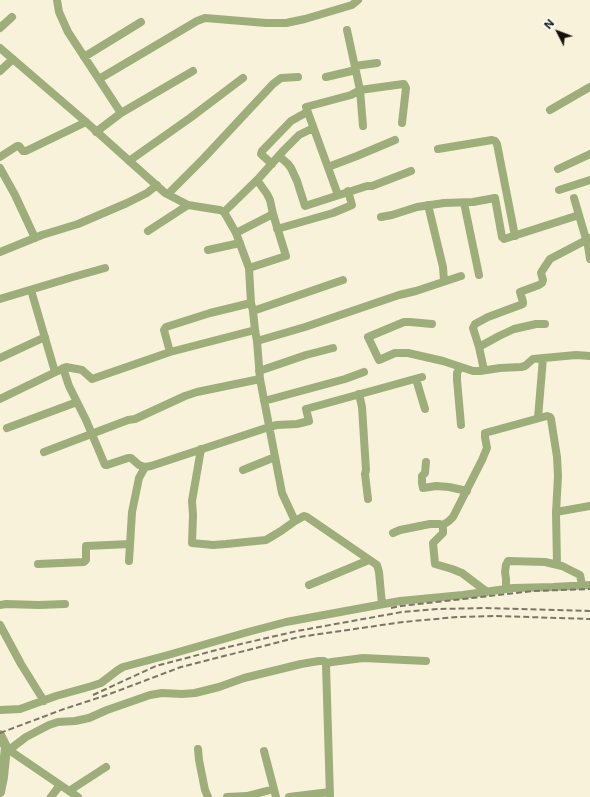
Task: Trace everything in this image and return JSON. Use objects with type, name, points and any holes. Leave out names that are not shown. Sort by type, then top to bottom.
[{"type":"street","points":[[57,0],[59,12],[68,32],[121,113]]},
{"type":"street","points":[[99,79],[204,18],[266,23],[286,23],[352,5],[358,0]]},
{"type":"street","points":[[0,28],[12,17]]},
{"type":"street","points":[[84,56],[141,22]]},
{"type":"street","points":[[347,30],[360,90],[363,126]]},
{"type":"street","points":[[0,48],[157,186],[188,205],[224,212],[236,233],[249,268],[259,375],[282,492],[295,521]]},
{"type":"street","points":[[0,71],[13,59]]},
{"type":"street","points":[[326,76],[377,63]]},
{"type":"street","points":[[96,132],[121,113],[193,71]]},
{"type":"street","points":[[168,194],[273,84],[282,78],[298,77]]},
{"type":"street","points":[[129,161],[243,78]]},
{"type":"street","points":[[338,195],[306,107],[351,95],[360,90],[404,84],[406,88],[402,123]]},
{"type":"street","points":[[550,110],[590,87]]},
{"type":"street","points":[[272,164],[261,154],[262,151],[291,121],[307,112]]},
{"type":"street","points":[[0,157],[17,146],[19,146],[23,151],[26,151],[86,122]]},
{"type":"street","points":[[224,212],[257,180],[299,134],[313,128]]},
{"type":"street","points":[[328,167],[395,140]]},
{"type":"street","points":[[438,149],[492,140],[495,141],[497,144],[515,236]]},
{"type":"street","points":[[558,169],[590,154]]},
{"type":"street","points":[[279,156],[288,164],[297,181],[305,206],[366,186],[372,186],[411,171]]},
{"type":"street","points":[[0,168],[15,195],[35,238]]},
{"type":"street","points":[[249,268],[286,256],[271,204],[267,194],[257,180]]},
{"type":"street","points":[[559,190],[590,180]]},
{"type":"street","points":[[0,252],[35,238],[78,224],[127,204],[157,186]]},
{"type":"street","points":[[277,229],[334,213],[352,206],[348,192]]},
{"type":"street","points":[[381,217],[428,205],[464,203],[494,198],[502,238],[508,238],[579,215]]},
{"type":"street","points":[[574,198],[588,243],[590,259]]},
{"type":"street","points":[[464,203],[479,275]]},
{"type":"street","points":[[148,231],[188,205]]},
{"type":"street","points":[[428,205],[443,267],[444,281]]},
{"type":"street","points":[[236,233],[273,214]]},
{"type":"street","points":[[208,250],[240,243]]},
{"type":"street","points":[[484,370],[473,328],[475,324],[488,317],[523,304],[520,292],[542,283],[543,280],[541,273],[550,259],[578,245],[588,243]]},
{"type":"street","points":[[0,299],[104,268]]},
{"type":"street","points":[[256,341],[305,327],[399,294],[416,291],[461,276]]},
{"type":"street","points":[[170,352],[164,330],[166,327],[210,313],[252,307],[343,280]]},
{"type":"street","points":[[31,290],[55,372]]},
{"type":"street","points":[[432,324],[404,322],[368,337],[379,360],[395,353],[408,352],[473,371],[500,368],[521,368],[526,366],[533,359],[576,355],[590,356]]},
{"type":"street","points":[[479,347],[514,329],[536,324],[545,324]]},
{"type":"street","points":[[0,399],[66,367],[82,370],[92,379],[170,352],[255,330]]},
{"type":"street","points":[[0,358],[44,337]]},
{"type":"street","points":[[44,452],[92,433],[128,420],[135,419],[185,396],[259,375],[306,356],[333,348]]},
{"type":"street","points":[[538,418],[543,358]]},
{"type":"street","points":[[460,367],[457,375],[461,425]]},
{"type":"street","points":[[63,368],[105,464],[107,465],[131,458],[139,465],[145,467],[151,466],[269,427],[309,421],[306,409],[419,378],[425,409]]},
{"type":"street","points":[[264,401],[364,372]]},
{"type":"street","points":[[359,394],[362,408],[365,474],[368,499]]},
{"type":"street","points":[[7,428],[77,402]]},
{"type":"street","points":[[393,533],[400,530],[430,524],[443,525],[449,521],[454,517],[485,453],[487,448],[485,433],[547,416],[550,417],[557,456],[557,564]]},
{"type":"street","points":[[201,449],[192,501],[192,543],[213,545],[266,540],[304,516],[377,565],[382,604]]},
{"type":"street","points":[[243,470],[275,457]]},
{"type":"street","points":[[426,462],[426,472],[422,476],[423,488],[436,486],[467,491]]},
{"type":"street","points":[[130,561],[132,512],[139,478],[145,467]]},
{"type":"street","points":[[556,512],[590,506]]},
{"type":"street","points":[[443,525],[443,533],[433,543],[434,564],[452,568],[462,573],[487,592]]},
{"type":"street","points":[[38,564],[84,562],[86,560],[86,546],[130,544]]},
{"type":"street","points":[[309,585],[369,560]]},
{"type":"street","points":[[0,710],[20,709],[56,696],[100,683],[123,667],[286,622],[400,601],[506,589],[586,585],[580,575],[557,564],[545,562],[508,561],[505,572],[506,589]]},
{"type":"street","points":[[0,605],[65,604]]},
{"type":"street","points":[[0,625],[21,664],[44,701]]},
{"type":"street","points":[[3,746],[26,737],[49,725],[58,722],[89,718],[150,695],[162,693],[196,693],[244,678],[301,664],[319,661],[324,661],[327,663],[363,658],[426,661]]},
{"type":"street","points":[[290,797],[330,794],[327,663]]},
{"type":"street","points":[[3,746],[78,797]]},
{"type":"street","points":[[0,787],[3,777],[3,746]]},
{"type":"street","points":[[198,749],[205,790],[208,797]]},
{"type":"street","points":[[227,797],[275,793],[264,751]]},
{"type":"street","points":[[69,791],[106,767]]},
{"type":"street","points":[[51,797],[60,785]]},
{"type":"railway","points":[[391,608],[534,591],[590,589]]},
{"type":"railway","points":[[93,695],[156,666],[297,631],[402,612],[439,609],[485,608],[590,611]]},
{"type":"railway","points":[[0,733],[181,667],[299,637],[403,622],[457,617],[496,616],[590,619]]}]
